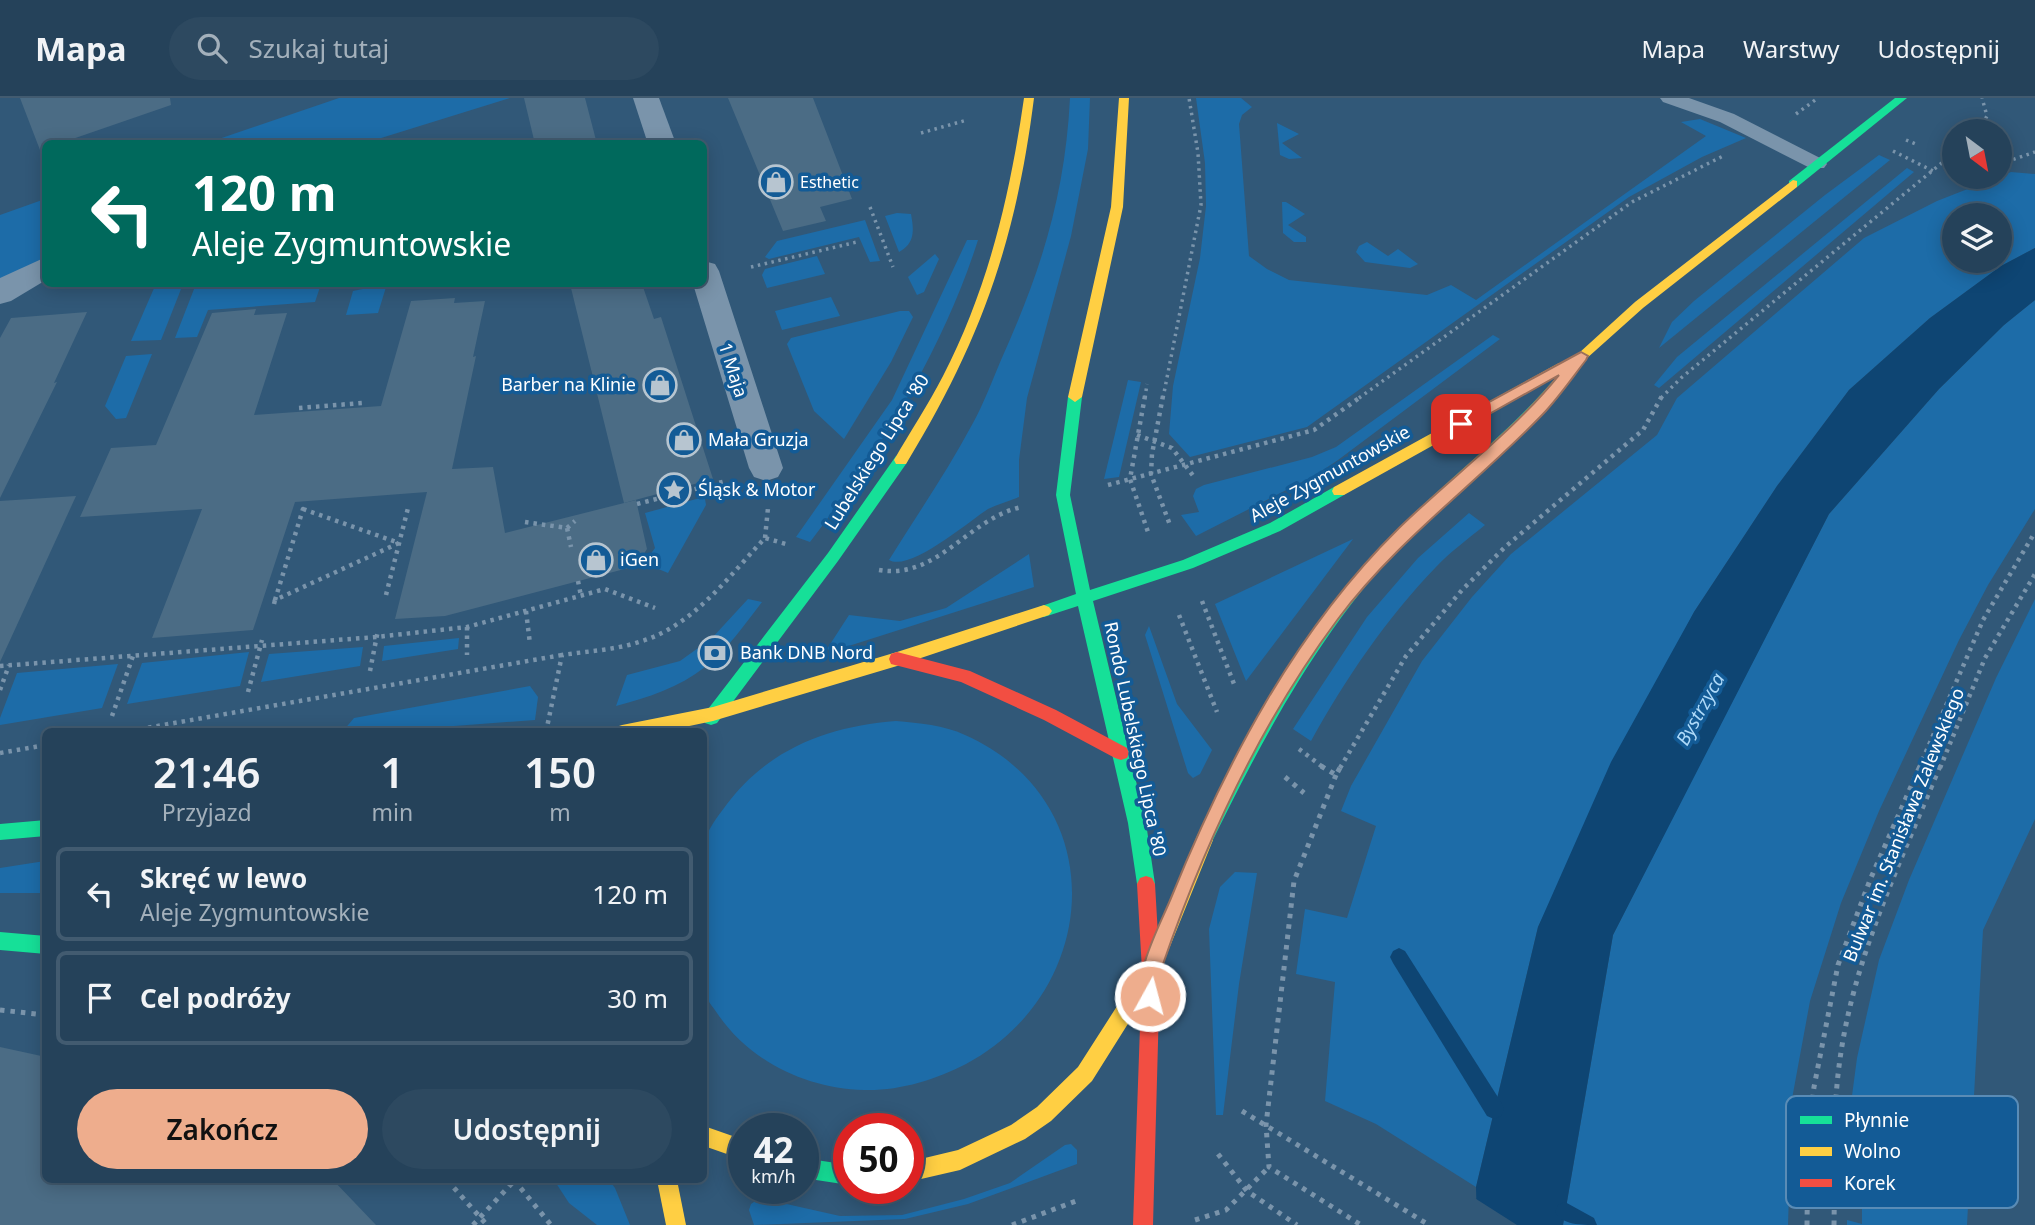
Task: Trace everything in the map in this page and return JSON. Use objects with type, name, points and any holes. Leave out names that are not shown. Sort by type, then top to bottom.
[{"type":"street","points":[[646,98],[661,140]]},
{"type":"street","name":"Lubelskiego Lipca '80","points":[[713,714],[858,523],[901,458],[944,383],[980,305],[1003,242],[1025,149],[1029,98]]},
{"type":"street","points":[[642,728],[713,714],[897,659],[1084,596],[1063,495],[1077,384],[1117,207],[1124,98]]},
{"type":"street","name":"Aleje Zygmuntowskie","points":[[1151,970],[1201,846],[1249,747],[1287,678],[1361,579],[1403,533],[1539,410],[1581,356],[1639,305],[1902,98]]},
{"type":"street","points":[[0,295],[8,286],[42,269]]},
{"type":"street","name":"1 Maja","points":[[707,281],[766,468]]},
{"type":"street","name":"Aleje Zygmuntowskie","points":[[1084,596],[1188,564],[1250,540],[1581,356]]},
{"type":"street","name":"Rondo Lubelskiego Lipca '80","points":[[1084,596],[1137,823],[1147,894],[1151,970],[1143,1225]]},
{"type":"street","points":[[897,659],[964,676],[1050,715],[1121,753]]},
{"type":"street","points":[[704,728],[713,714]]},
{"type":"street","points":[[0,832],[42,828]]},
{"type":"street","points":[[0,941],[42,945]]},
{"type":"street","points":[[924,1168],[960,1160],[987,1149],[1044,1114],[1085,1074],[1151,970]]},
{"type":"street","points":[[707,1137],[728,1144]]},
{"type":"street","points":[[668,1183],[676,1225]]},
{"type":"lane","points":[[1670,98],[1727,118],[1817,164]]},
{"type":"path","points":[[1172,530],[1152,474],[1155,440],[1201,205],[1198,153],[1189,98]]},
{"type":"path","points":[[1102,486],[1186,466],[1314,430],[1632,202],[1762,136],[1818,98]]},
{"type":"path","points":[[1982,98],[1988,119]]},
{"type":"path","points":[[921,133],[967,120]]},
{"type":"path","points":[[2012,160],[2035,152]]},
{"type":"path","points":[[1192,1221],[1226,1210],[1269,1167],[1266,1125],[1294,881],[1336,775],[1406,656],[1462,590],[1505,547],[1643,430],[1663,395],[1681,377],[1942,163]]},
{"type":"path","points":[[870,207],[894,267]]},
{"type":"path","points":[[751,267],[857,242]]},
{"type":"path","points":[[1147,384],[1130,479],[1153,545]]},
{"type":"path","points":[[299,408],[362,403]]},
{"type":"path","points":[[1138,435],[1164,441],[1175,449],[1194,477]]},
{"type":"path","points":[[637,504],[730,480]]},
{"type":"path","points":[[881,571],[907,573],[928,562],[998,513],[1022,507]]},
{"type":"path","points":[[386,595],[408,508]]},
{"type":"path","points":[[303,509],[399,543],[274,602],[303,509]]},
{"type":"path","points":[[525,522],[567,528],[575,521]]},
{"type":"path","points":[[567,528],[571,547]]},
{"type":"path","points":[[1813,1096],[1838,965],[1870,880],[1974,640],[2035,532]]},
{"type":"path","points":[[146,728],[632,643],[660,635],[685,618],[765,538],[794,546]]},
{"type":"path","name":"Bulwar im. Stanisława Zalewskiego","points":[[1837,1096],[1840,1058],[1861,967],[1883,905],[1985,658],[2035,574]]},
{"type":"path","points":[[578,581],[580,596]]},
{"type":"path","points":[[0,666],[262,643],[376,637],[467,626],[605,589],[655,608]]},
{"type":"path","points":[[1204,607],[1239,697]]},
{"type":"path","points":[[526,611],[530,644]]},
{"type":"path","points":[[1179,615],[1218,717]]},
{"type":"path","points":[[467,626],[467,655]]},
{"type":"path","points":[[370,671],[377,630]]},
{"type":"path","points":[[248,692],[262,643]]},
{"type":"path","points":[[547,728],[562,655]]},
{"type":"path","points":[[112,716],[133,656]]},
{"type":"path","points":[[0,690],[9,665]]},
{"type":"path","points":[[0,753],[42,746]]},
{"type":"path","points":[[1316,763],[1336,775]]},
{"type":"path","points":[[1276,770],[1304,793]]},
{"type":"path","points":[[0,1010],[42,1015]]},
{"type":"path","points":[[1242,1111],[1429,1225]]},
{"type":"path","points":[[1218,1154],[1247,1191],[1297,1225]]},
{"type":"path","points":[[1269,1167],[1361,1225]]},
{"type":"path","points":[[450,1183],[487,1225]]},
{"type":"path","points":[[473,1225],[511,1183]]},
{"type":"path","points":[[516,1183],[551,1225]]},
{"type":"path","points":[[1012,1225],[1076,1202]]},
{"type":"shaded area","points":[[339,98],[510,98],[375,140],[216,140]]},
{"type":"shaded area","points":[[1070,98],[1090,98],[1088,149],[1071,236],[1027,398],[1019,460],[1019,497],[988,509],[924,553],[898,562],[889,560],[977,415],[1028,295],[1057,200]]},
{"type":"shaded area","points":[[1196,98],[1241,98],[1252,107],[1242,115],[1239,124],[1249,256],[1267,269],[1289,280],[1427,295],[1451,285],[1476,300],[1706,136],[1681,122],[1700,119],[1746,138],[1702,157],[1629,197],[1307,427],[1190,457],[1169,434],[1173,386],[1200,258],[1206,206],[1205,163]]},
{"type":"shaded area","points":[[1277,123],[1299,134],[1282,143],[1302,158],[1289,159],[1280,155]]},
{"type":"shaded area","points":[[1879,155],[1890,160],[1659,348],[1672,322],[1694,301]]},
{"type":"shaded area","points":[[1907,168],[1914,172],[1659,388],[1654,385],[1677,357]]},
{"type":"shaded area","points":[[2012,172],[2035,174],[2035,248],[2012,260],[2012,203],[1942,203],[1942,273],[1991,273],[1930,318],[1849,390],[1777,486],[1694,612],[1538,927],[1476,1187],[1376,1124],[1325,1101],[1335,982],[1296,974],[1305,909],[1347,918],[1376,826],[1341,811],[1351,786],[1422,661],[1472,597],[1511,554],[1657,435],[1677,398],[1864,238],[1937,201],[1968,189],[2012,189]]},
{"type":"shaded area","points":[[42,200],[42,262],[0,279],[0,215]]},
{"type":"shaded area","points":[[1282,202],[1305,214],[1288,225],[1306,237],[1306,242],[1294,242],[1283,233]]},
{"type":"shaded area","points":[[911,214],[913,226],[911,241],[899,252],[885,216]]},
{"type":"shaded area","points":[[865,220],[880,261],[870,262],[859,237],[769,259],[765,257],[777,241]]},
{"type":"shaded area","points":[[967,240],[978,240],[964,281],[928,360],[907,398],[861,472],[810,542],[796,537],[892,400]]},
{"type":"shaded area","points":[[1367,242],[1388,256],[1398,249],[1418,264],[1410,268],[1365,262],[1356,252],[1359,246]]},
{"type":"shaded area","points":[[935,254],[939,259],[924,292],[917,295],[908,277]]},
{"type":"shaded area","points":[[817,256],[825,274],[767,288],[762,275],[765,269]]},
{"type":"shaded area","points":[[155,287],[182,287],[161,340],[131,341]]},
{"type":"shaded area","points":[[195,287],[320,287],[315,302],[208,310],[197,337],[175,338]]},
{"type":"shaded area","points":[[386,287],[378,313],[346,315],[353,291]]},
{"type":"shaded area","points":[[831,297],[840,316],[782,330],[775,311]]},
{"type":"shaded area","points":[[2035,300],[2035,509],[1988,585],[1959,640],[1879,811],[1841,903],[1810,1001],[1793,1096],[1786,1096],[1788,1225],[1563,1225],[1613,935],[1829,514],[1939,389],[2004,325]]},
{"type":"shaded area","points":[[909,311],[913,317],[891,362],[844,439],[814,411],[787,344],[791,338]]},
{"type":"shaded area","points":[[1493,335],[1500,339],[1314,476],[1196,536],[1181,515],[1199,512],[1193,496],[1196,489],[1204,485],[1312,457],[1336,447]]},
{"type":"shaded area","points":[[152,354],[126,418],[116,419],[105,406],[126,356]]},
{"type":"shaded area","points":[[1128,380],[1141,382],[1119,477],[1104,479]]},
{"type":"shaded area","points":[[700,498],[705,499],[706,505],[668,573],[644,563],[655,548],[645,513]]},
{"type":"shaded area","points":[[1469,513],[1485,525],[1441,561],[1400,607],[1353,672],[1311,741],[1293,729],[1367,617],[1418,558]]},
{"type":"shaded area","points":[[1353,539],[1246,681],[1215,604]]},
{"type":"shaded area","points":[[1029,554],[1034,587],[833,651],[827,649],[849,615],[900,621],[946,608]]},
{"type":"shaded area","points":[[748,599],[762,602],[728,645],[705,667],[663,691],[616,706],[627,675],[680,661],[712,638]]},
{"type":"shaded area","points":[[2035,599],[2035,819],[1983,930],[1974,1096],[1852,1096],[1857,1058],[1879,960],[1909,880],[1996,678]]},
{"type":"shaded area","points":[[1149,626],[1177,704],[1212,750],[1200,774],[1193,778],[1188,773],[1145,635]]},
{"type":"shaded area","points":[[459,638],[458,649],[382,661],[384,646]]},
{"type":"shaded area","points":[[363,647],[360,666],[261,682],[269,654]]},
{"type":"shaded area","points":[[249,652],[240,686],[127,704],[142,663]]},
{"type":"shaded area","points":[[118,664],[102,708],[0,725],[0,718],[17,673]]},
{"type":"shaded area","points":[[530,686],[538,697],[535,720],[428,728],[346,728],[354,718]]},
{"type":"shaded area","points":[[896,721],[949,729],[965,735],[1013,765],[1047,804],[1066,849],[1072,897],[1064,945],[1044,991],[1011,1032],[966,1064],[942,1075],[890,1089],[864,1090],[821,1084],[781,1069],[745,1045],[730,1030],[707,998],[707,836],[716,819],[743,785],[781,755],[824,735]]},
{"type":"shaded area","points":[[42,861],[42,893],[0,893],[0,868]]},
{"type":"shaded area","points":[[1235,872],[1257,873],[1239,984],[1223,1115],[1216,1115],[1209,929],[1220,887]]},
{"type":"shaded area","points":[[1071,1144],[1077,1150],[1077,1164],[968,1204],[905,1219],[754,1225],[749,1210],[751,1204],[787,1204],[840,1216],[902,1215],[964,1199],[1010,1183],[1065,1145]]},
{"type":"shaded area","points":[[556,1183],[611,1183],[630,1225],[597,1225],[569,1203]]},
{"type":"shaded area","points":[[1862,1208],[1968,1208],[1967,1225],[1847,1225],[1847,1220],[1862,1224]]},
{"type":"water","name":"Bystrzyca","points":[[2035,248],[2035,300],[2004,325],[1939,389],[1829,514],[1613,935],[1563,1225],[1477,1225],[1476,1187],[1538,927],[1611,762],[1694,612],[1777,486],[1849,390],[1930,318],[1991,273],[2012,273],[2012,260]]},
{"type":"pier","points":[[1473,1197],[1517,1225],[1473,1225]]},
{"type":"building","points":[[20,98],[170,98],[171,105],[70,140],[42,140],[40,150]]},
{"type":"building","points":[[524,98],[585,98],[596,140],[534,140]]},
{"type":"building","points":[[728,98],[813,98],[852,199],[820,207],[826,221],[783,231]]},
{"type":"building","points":[[571,287],[643,287],[654,319],[661,317],[713,479],[624,503]]},
{"type":"building","points":[[455,298],[454,303],[485,301],[452,469],[493,467],[505,533],[636,500],[647,549],[636,566],[445,616],[395,619],[427,492],[295,502],[253,630],[152,638],[202,509],[80,517],[111,448],[156,445],[212,313],[256,309],[254,315],[287,313],[254,415],[381,406],[411,301]]},
{"type":"building","points":[[87,312],[54,383],[57,382],[0,498],[0,338],[11,318]]},
{"type":"building","points":[[76,496],[0,662],[0,501]]},
{"type":"building","points":[[0,1047],[42,1056],[42,1183],[336,1183],[376,1225],[0,1225]]},
{"type":"waterway","points":[[1399,957],[1494,1109]]},
{"type":"waterway","points":[[1565,1212],[1587,1225]]},
{"type":"traffic: fast","points":[[1793,184],[1902,98]]},
{"type":"traffic: fast","points":[[1204,840],[1267,717],[1290,678],[1342,603],[1403,533],[1527,419],[1564,377]]},
{"type":"traffic: fast","points":[[1075,397],[1063,495],[1098,663],[1137,823],[1146,884]]},
{"type":"traffic: fast","points":[[711,718],[833,557],[901,460]]},
{"type":"traffic: fast","points":[[1044,611],[1188,564],[1275,527],[1339,491]]},
{"type":"traffic: fast","points":[[0,832],[42,828]]},
{"type":"traffic: fast","points":[[0,941],[42,945]]},
{"type":"traffic: fast","points":[[819,1170],[833,1173]]},
{"type":"traffic: slow","points":[[901,460],[950,375],[987,287],[1014,195],[1029,98]]},
{"type":"traffic: slow","points":[[1075,397],[1117,207],[1124,98]]},
{"type":"traffic: slow","points":[[1564,377],[1581,356],[1639,305],[1793,184]]},
{"type":"traffic: slow","points":[[1339,491],[1564,366]]},
{"type":"traffic: slow","points":[[642,728],[713,714],[897,659],[1044,611]]},
{"type":"traffic: slow","points":[[924,1168],[960,1160],[1018,1132],[1044,1114],[1085,1074],[1151,970],[1204,840]]},
{"type":"traffic: slow","points":[[707,1137],[728,1144]]},
{"type":"traffic: slow","points":[[668,1183],[676,1225]]},
{"type":"traffic: jam","points":[[897,659],[964,676],[1050,715],[1121,753]]},
{"type":"traffic: jam","points":[[1143,1225],[1151,970],[1146,884]]},
{"type":"place","name":"Esthetic","points":[[776,182]]},
{"type":"place","name":"Barber na Klinie","points":[[660,385]]},
{"type":"place","name":"Mała Gruzja","points":[[684,440]]},
{"type":"place","name":"Śląsk & Motor","points":[[674,490]]},
{"type":"place","name":"iGen","points":[[596,560]]},
{"type":"place","name":"Bank DNB Nord","points":[[715,653]]},
{"type":"route","points":[[1150,996],[1151,970],[1201,846],[1249,747],[1287,678],[1361,579],[1403,533],[1539,410],[1581,356],[1461,424]]}]
